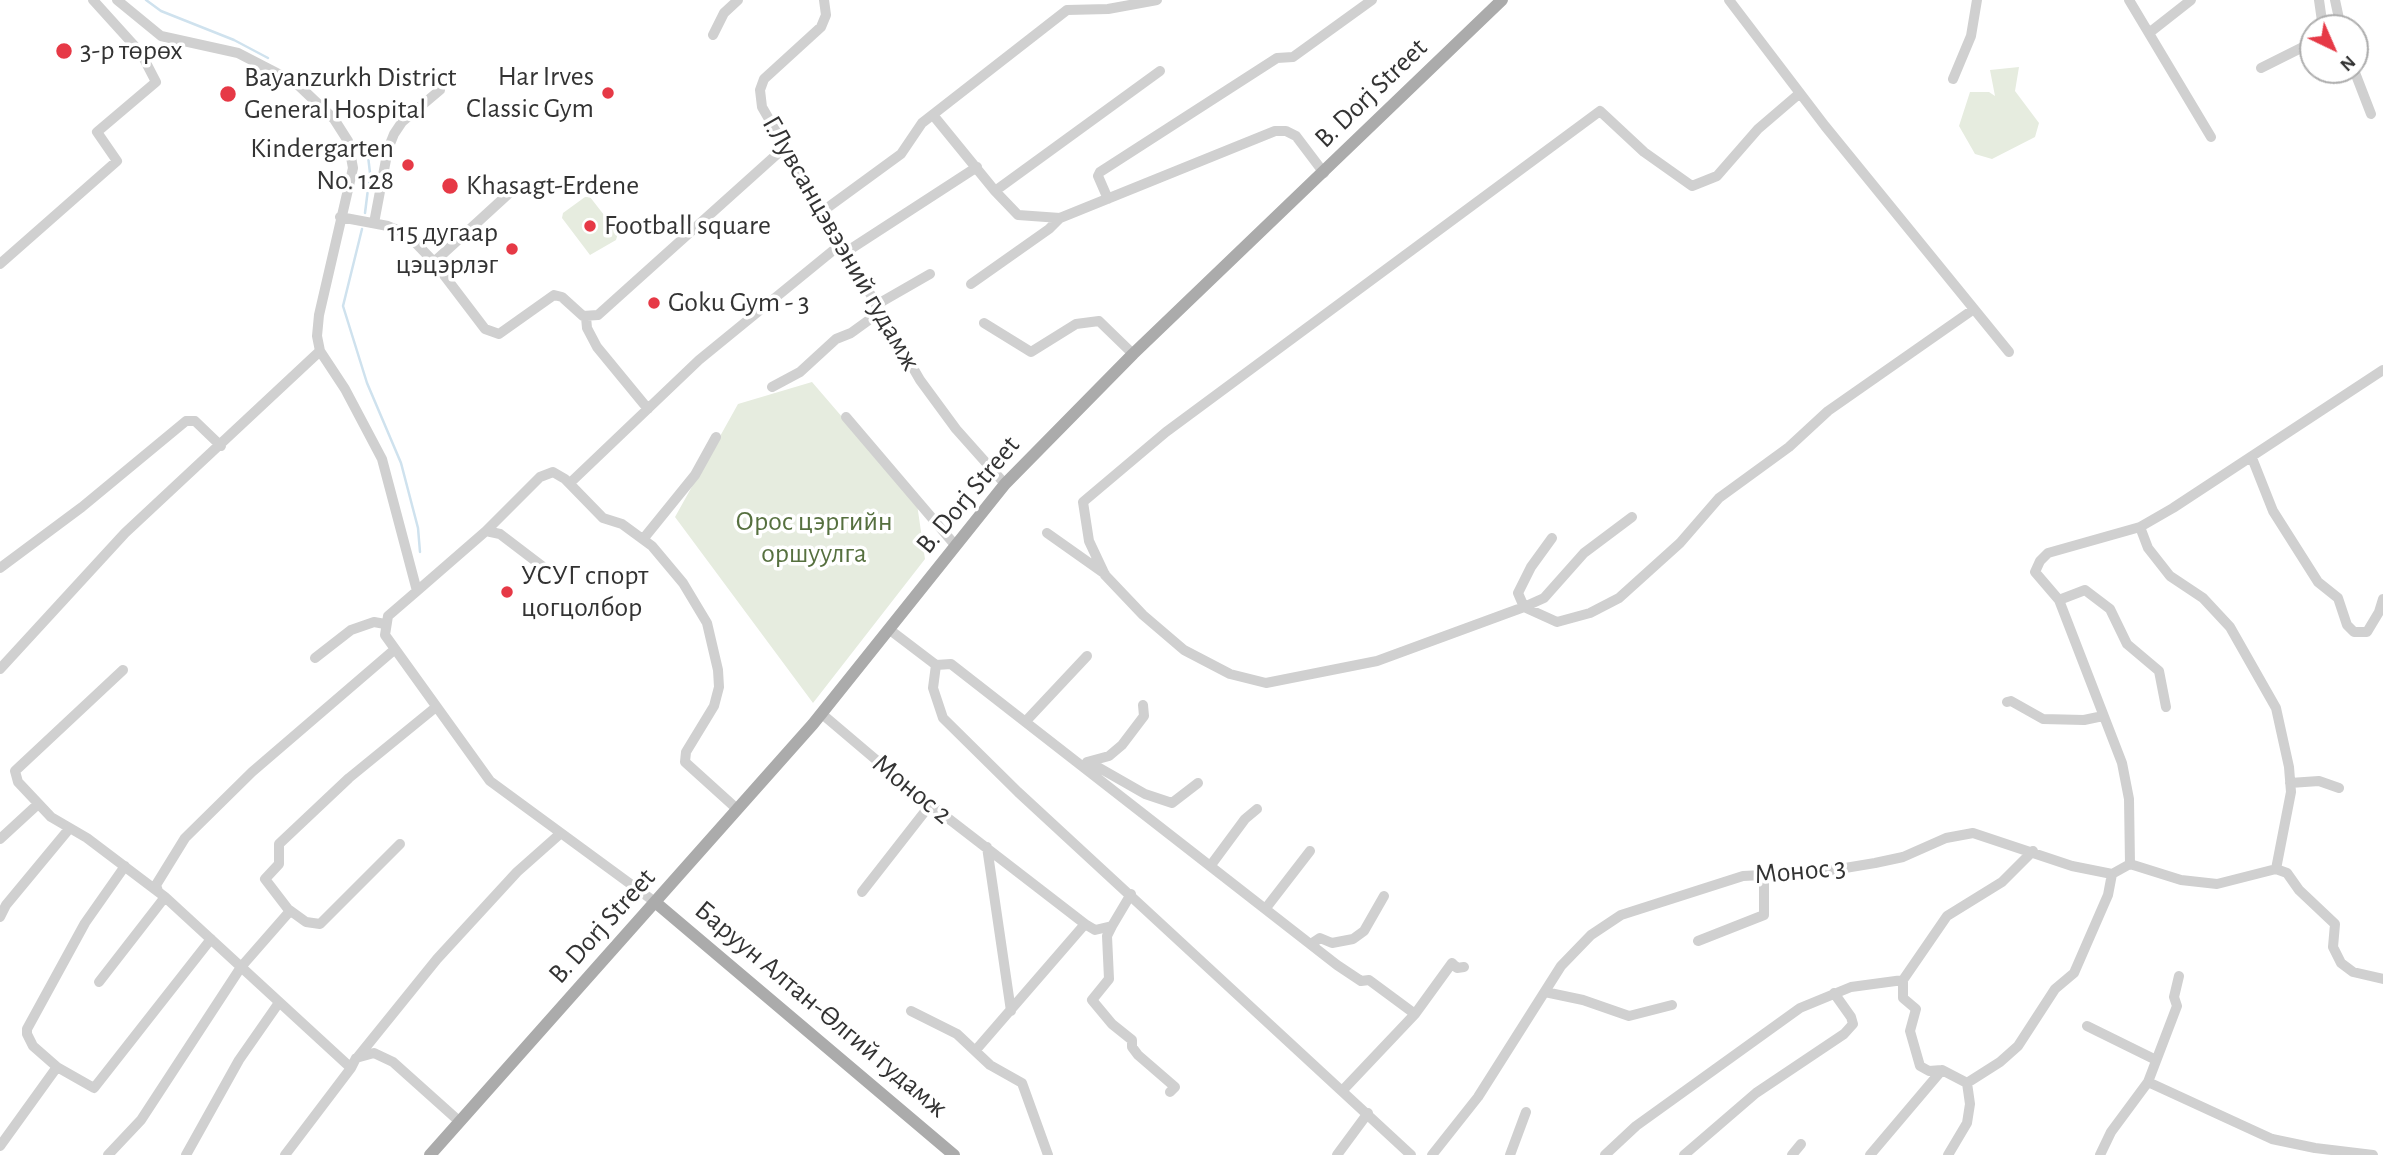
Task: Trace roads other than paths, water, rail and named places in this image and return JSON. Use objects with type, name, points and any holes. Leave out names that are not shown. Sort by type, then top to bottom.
[{"type":"main road","name":"B. Dorj Street","points":[[435,1153],[821,714],[1005,484],[1133,354],[1502,0]]},
{"type":"main road","name":"Баруун Алтан-Өлгий гудамж","points":[[655,902],[954,1155]]},
{"type":"street","points":[[0,264],[117,161],[97,132],[156,82],[141,53],[93,0]]},
{"type":"street","points":[[117,0],[161,37],[238,54],[274,69],[312,96],[334,119],[352,153],[353,168],[317,324],[320,351],[345,389],[382,459],[417,591]]},
{"type":"street","points":[[713,35],[724,13],[738,0]]},
{"type":"street","name":"Г.Лувсанцэвээний гудамж","points":[[824,0],[826,15],[821,26],[769,73],[760,90],[763,110],[920,380],[956,429],[1005,484]]},
{"type":"street","points":[[823,211],[901,154],[918,128],[1067,10],[1108,9],[1157,0]]},
{"type":"street","points":[[1108,199],[1098,176],[1100,172],[1277,58],[1293,57],[1372,0]]},
{"type":"street","points":[[1728,0],[2009,352]]},
{"type":"street","points":[[1953,79],[1970,36],[1978,0]]},
{"type":"street","points":[[2129,0],[2211,137]]},
{"type":"street","points":[[2149,33],[2191,0]]},
{"type":"street","points":[[2261,68],[2299,48]]},
{"type":"street","points":[[995,191],[1160,71]]},
{"type":"street","points":[[2359,84],[2371,114]]},
{"type":"street","points":[[374,223],[388,149],[394,134],[402,122],[440,90]]},
{"type":"street","points":[[1105,575],[1089,541],[1083,502],[1166,432],[1600,111],[1644,152],[1692,187],[1717,176],[1758,130],[1800,93]]},
{"type":"street","points":[[933,115],[1018,215],[1060,218]]},
{"type":"street","points":[[971,284],[1060,218],[1275,131],[1286,131],[1296,136],[1324,173]]},
{"type":"street","points":[[586,317],[601,312],[785,147]]},
{"type":"street","points":[[569,483],[760,307],[843,248],[977,167]]},
{"type":"street","points":[[434,262],[517,186]]},
{"type":"street","points":[[340,217],[404,232],[434,262],[483,327],[493,334],[504,332],[554,295],[562,297],[586,317],[587,328],[597,347],[648,409]]},
{"type":"street","points":[[772,387],[800,372],[843,334],[850,333],[878,308],[930,274]]},
{"type":"street","points":[[1552,538],[1531,567],[1518,593],[1524,607],[1557,622],[1590,613],[1619,598],[1680,543],[1719,498],[1789,447],[1828,411],[1974,309]]},
{"type":"street","points":[[984,323],[1031,352],[1076,324],[1099,321],[1133,354]]},
{"type":"street","points":[[0,669],[125,533],[320,351]]},
{"type":"street","points":[[2130,864],[2129,799],[2122,763],[2059,600],[2035,572],[2048,552],[2140,527],[2252,458],[2383,370]]},
{"type":"street","points":[[846,417],[955,545]]},
{"type":"street","points":[[0,568],[82,507],[186,422],[195,421],[221,446]]},
{"type":"street","points":[[644,538],[695,475],[716,437]]},
{"type":"street","points":[[2252,458],[2273,511],[2318,582],[2338,598],[2347,625],[2354,632],[2367,632],[2383,599]]},
{"type":"street","points":[[655,902],[490,781],[394,650],[385,635],[388,616],[486,531],[545,473],[559,474],[603,519],[622,524],[644,538],[683,583],[707,623],[718,670],[719,687],[714,706],[686,752],[685,762],[737,809]]},
{"type":"street","points":[[1047,533],[1105,575],[1143,615],[1184,650],[1230,674],[1266,683],[1377,661],[1544,598],[1584,553],[1632,517]]},
{"type":"street","points":[[2140,527],[2148,548],[2170,576],[2203,597],[2230,626],[2272,698],[2289,767],[2290,783],[2276,869]]},
{"type":"street","points":[[486,531],[500,534],[542,566]]},
{"type":"street","points":[[2059,600],[2085,590],[2110,609],[2127,643],[2158,671],[2166,707]]},
{"type":"street","points":[[315,658],[351,631],[374,622],[385,624]]},
{"type":"street","points":[[890,630],[936,665],[951,664],[1084,762],[1345,971],[1361,981],[1369,980],[1415,1014]]},
{"type":"street","points":[[161,894],[156,885],[185,838],[253,772],[394,650]]},
{"type":"street","points":[[1026,721],[1087,656]]},
{"type":"street","points":[[936,665],[933,688],[943,718],[1411,1155]]},
{"type":"street","points":[[123,670],[15,771],[18,782],[37,805],[161,894],[278,1004],[351,1068]]},
{"type":"street","points":[[2007,702],[2011,701],[2043,719],[2084,720],[2104,716]]},
{"type":"street","points":[[1084,762],[1109,756],[1122,745],[1144,716],[1143,705]]},
{"type":"street","points":[[400,844],[320,924],[306,922],[290,911],[265,879],[279,864],[279,844],[349,778],[436,706]]},
{"type":"street","name":"Монос 2","points":[[821,714],[930,805],[1006,860],[1085,924]]},
{"type":"street","points":[[1084,762],[1145,794],[1172,803],[1198,783]]},
{"type":"street","points":[[2290,783],[2319,780],[2339,788]]},
{"type":"street","points":[[0,839],[37,805]]},
{"type":"street","points":[[862,892],[930,805]]},
{"type":"street","points":[[1211,865],[1245,819],[1257,808]]},
{"type":"street","points":[[0,917],[6,905],[69,829]]},
{"type":"street","points":[[285,1155],[356,1058],[437,959],[517,872],[561,833]]},
{"type":"street","name":"Монос 3","points":[[1432,1155],[1478,1097],[1574,951],[1620,915],[1743,876],[1821,872],[1875,863],[1903,857],[1946,838],[1973,833],[2072,866],[2112,874]]},
{"type":"street","points":[[987,847],[1011,1011]]},
{"type":"street","points":[[1266,908],[1310,850]]},
{"type":"street","points":[[1967,1083],[1942,1070],[1929,1071],[1920,1066],[1914,1054],[1910,1027],[1916,1009],[1903,998],[1903,979],[1947,916],[2002,882],[2032,851]]},
{"type":"street","points":[[1967,1083],[2018,1046],[2055,989],[2074,973],[2108,895],[2112,874],[2130,864],[2181,880],[2217,884],[2276,869],[2287,873],[2299,890],[2335,924],[2333,947],[2341,963],[2353,972],[2383,979]]},
{"type":"street","points":[[125,866],[85,923],[27,1029],[33,1046],[57,1067],[94,1088],[211,939]]},
{"type":"street","points":[[1698,941],[1764,915],[1764,875]]},
{"type":"street","points":[[99,982],[161,894]]},
{"type":"street","points":[[1131,894],[1107,936],[1110,979],[1092,1000],[1112,1024],[1132,1040],[1132,1046],[1138,1055],[1175,1087],[1170,1093]]},
{"type":"street","points":[[1311,944],[1320,938],[1332,943],[1353,939],[1364,931],[1384,896]]},
{"type":"street","points":[[108,1155],[141,1121],[241,967],[290,911]]},
{"type":"street","points":[[975,1051],[1085,924],[1095,930],[1112,926]]},
{"type":"street","points":[[1343,1090],[1415,1014],[1452,963],[1457,968],[1464,967]]},
{"type":"street","points":[[2099,1155],[2111,1132],[2148,1082],[2177,1006],[2174,997],[2179,976]]},
{"type":"street","points":[[1605,1155],[1636,1126],[1800,1008],[1834,993],[1903,979]]},
{"type":"street","points":[[1545,992],[1583,1000],[1629,1016],[1672,1005]]},
{"type":"street","points":[[1684,1155],[1756,1093],[1844,1034],[1853,1024],[1852,1017],[1834,993]]},
{"type":"street","points":[[186,1155],[239,1060],[278,1004]]},
{"type":"street","points":[[911,1011],[957,1034],[1004,1076],[1022,1083],[1048,1155]]},
{"type":"street","points":[[2087,1026],[2156,1060]]},
{"type":"street","points":[[356,1058],[374,1053],[393,1062],[460,1122]]},
{"type":"street","points":[[0,1146],[57,1067]]},
{"type":"street","points":[[1870,1155],[1942,1070]]},
{"type":"street","points":[[2148,1082],[2272,1139],[2315,1149],[2373,1155]]},
{"type":"street","points":[[1948,1155],[1967,1123],[1970,1104],[1967,1083]]},
{"type":"street","points":[[1510,1155],[1526,1112]]},
{"type":"street","points":[[1337,1155],[1368,1113]]},
{"type":"street","points":[[1792,1155],[1801,1144]]},
{"type":"waterway","points":[[146,0],[161,11],[234,40],[268,58]]},
{"type":"waterway","points":[[365,213],[370,173],[368,156]]},
{"type":"waterway","points":[[362,229],[343,306],[367,383],[401,463],[418,528],[420,552]]},
{"type":"place","name":"3-р төрөх","points":[[64,51]]},
{"type":"place","name":"Har Irves Classic Gym","points":[[608,93]]},
{"type":"place","name":"Bayanzurkh District General Hospital","points":[[228,94]]},
{"type":"place","name":"Kindergarten No. 128","points":[[408,165]]},
{"type":"place","name":"Khasagt-Erdene","points":[[450,186]]},
{"type":"place","name":"Football square","points":[[590,226]]},
{"type":"place","name":"115 дугаар цэцэрлэг","points":[[512,249]]},
{"type":"place","name":"Goku Gym - 3","points":[[654,303]]},
{"type":"place","name":"УСУГ спорт цогцолбор","points":[[507,592]]},
{"type":"park label","name":"Орос цэргийн оршуулга","points":[[814,538]]}]
